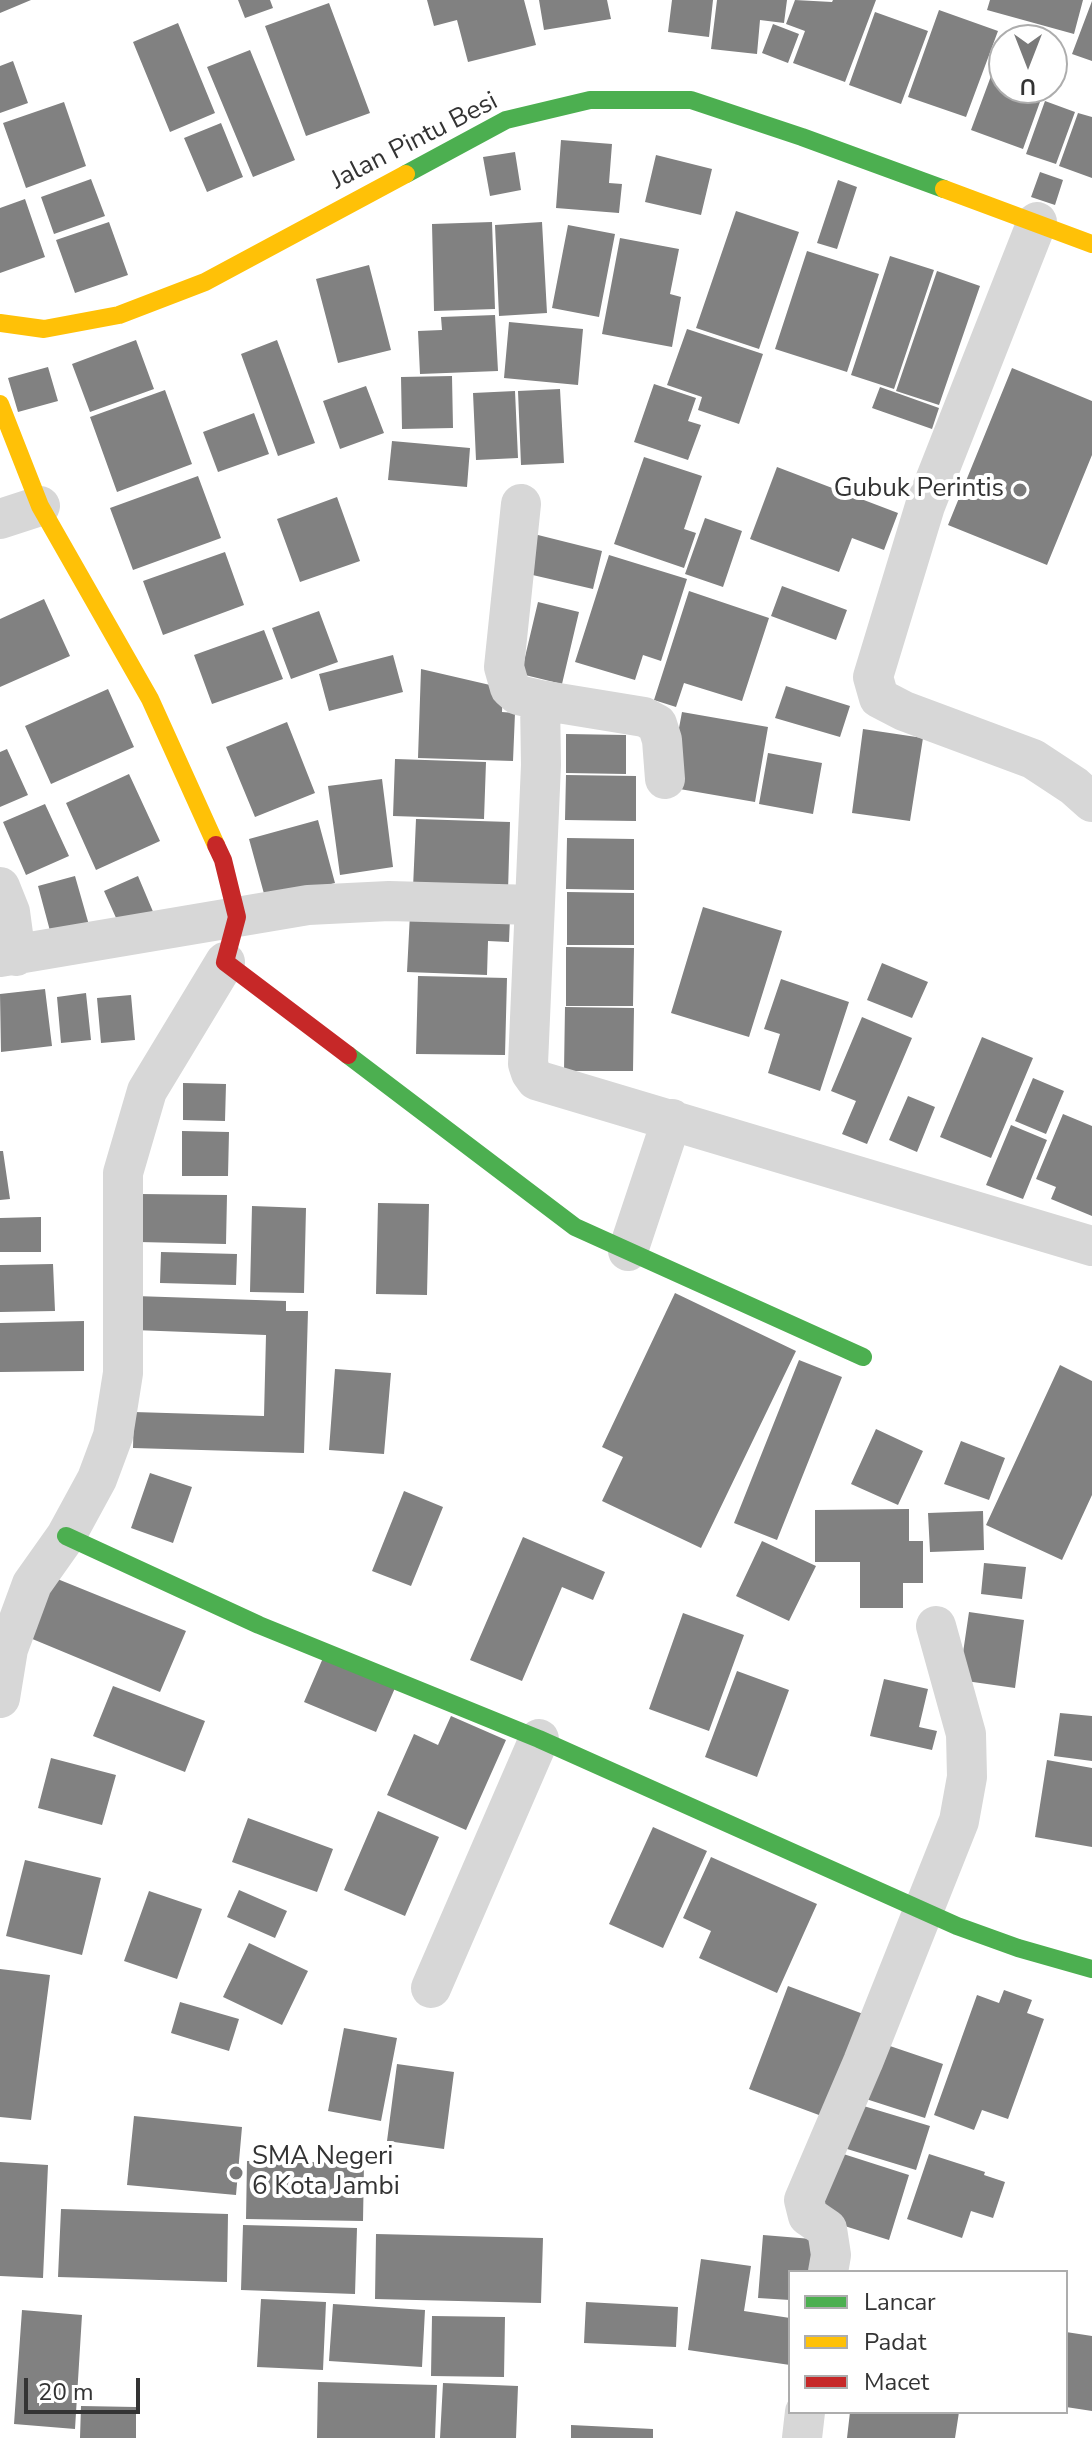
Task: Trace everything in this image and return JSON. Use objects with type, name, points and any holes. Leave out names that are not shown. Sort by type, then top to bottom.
[{"type":"street","name":"Jalan Pintu Besi","points":[[0,323],[44,329],[119,315],[205,282],[506,120],[590,100],[691,100],[802,137],[1092,244]]},
{"type":"street","points":[[1037,222],[925,506],[873,677],[879,698],[904,711],[1033,759],[1092,802]]},
{"type":"street","points":[[0,404],[40,506],[150,699],[223,860],[237,917],[225,962],[147,1091],[123,1173],[123,1373],[113,1436],[97,1479],[66,1536],[32,1584],[8,1649],[0,1698]]},
{"type":"street","points":[[521,504],[504,667],[510,688],[518,695],[644,717],[657,724],[662,740],[665,779]]},
{"type":"street","points":[[0,519],[40,506]]},
{"type":"street","points":[[540,700],[541,765],[528,1064],[536,1080],[1092,1246]]},
{"type":"street","points":[[0,887],[10,912],[8,956],[308,905],[389,901],[534,905]]},
{"type":"street","points":[[225,962],[575,1227],[863,1357]]},
{"type":"street","points":[[628,1251],[672,1119]]},
{"type":"street","points":[[66,1536],[259,1625],[539,1739],[925,1911],[1018,1948],[1092,1969]]},
{"type":"street","points":[[828,2270],[831,2255],[827,2229],[808,2216],[804,2200],[925,1911],[959,1821],[967,1777],[966,1734],[936,1626]]},
{"type":"street","points":[[431,1988],[539,1739]]},
{"type":"street","points":[[802,2438],[805,2414]]},
{"type":"building","points":[[0,0],[31,0],[0,13]]},
{"type":"building","points":[[238,0],[270,0],[273,8],[245,18]]},
{"type":"building","points":[[427,0],[524,0],[536,45],[468,62],[457,20],[434,26]]},
{"type":"building","points":[[539,0],[607,0],[611,19],[544,30]]},
{"type":"building","points":[[672,0],[713,0],[709,37],[668,32]]},
{"type":"building","points":[[717,0],[787,0],[784,23],[760,20],[757,54],[711,49]]},
{"type":"building","points":[[795,0],[876,0],[845,82],[793,63],[805,31],[786,24]]},
{"type":"building","points":[[990,0],[1083,0],[1074,34],[1068,32],[1068,24],[1038,24],[987,10]]},
{"type":"building","points":[[1092,1],[1092,61],[1072,54]]},
{"type":"building","points":[[329,3],[370,113],[306,136],[265,26]]},
{"type":"building","points":[[939,10],[988,27],[988,58],[966,117],[908,97]]},
{"type":"building","points":[[875,12],[928,31],[901,104],[849,85]]},
{"type":"building","points":[[178,23],[215,113],[170,132],[133,42]]},
{"type":"building","points":[[773,24],[799,34],[788,63],[762,53]]},
{"type":"building","points":[[250,50],[295,160],[253,177],[207,67]]},
{"type":"building","points":[[13,61],[28,103],[0,113],[0,66]]},
{"type":"building","points":[[988,84],[988,104],[1039,104],[1023,149],[971,130]]},
{"type":"building","points":[[64,102],[86,166],[26,188],[3,123]]},
{"type":"building","points":[[1044,104],[1075,112],[1056,164],[1026,154]]},
{"type":"building","points":[[1078,113],[1092,117],[1092,178],[1059,166]]},
{"type":"building","points":[[221,123],[243,177],[207,192],[184,138]]},
{"type":"building","points":[[561,140],[612,144],[609,183],[622,184],[619,213],[556,208]]},
{"type":"building","points":[[515,152],[521,190],[490,196],[483,157]]},
{"type":"building","points":[[656,155],[712,169],[701,215],[645,202]]},
{"type":"building","points":[[1040,172],[1063,180],[1055,205],[1031,197]]},
{"type":"building","points":[[91,179],[105,216],[54,234],[41,197]]},
{"type":"building","points":[[838,180],[857,187],[837,249],[817,243]]},
{"type":"building","points":[[25,199],[45,257],[0,273],[0,208]]},
{"type":"building","points":[[736,211],[799,232],[759,349],[696,328]]},
{"type":"building","points":[[109,222],[128,275],[75,293],[56,240]]},
{"type":"building","points":[[492,222],[495,309],[434,311],[432,224]]},
{"type":"building","points":[[542,222],[547,313],[499,316],[495,225]]},
{"type":"building","points":[[568,225],[615,234],[599,317],[552,308]]},
{"type":"building","points":[[620,238],[679,249],[670,294],[681,297],[672,347],[602,334]]},
{"type":"building","points":[[807,251],[879,274],[847,372],[775,349]]},
{"type":"building","points":[[890,256],[934,270],[894,389],[851,375]]},
{"type":"building","points":[[369,265],[391,350],[338,363],[316,279]]},
{"type":"building","points":[[937,271],[980,286],[939,405],[896,391]]},
{"type":"building","points":[[495,315],[498,371],[420,374],[418,331],[442,330],[441,317]]},
{"type":"building","points":[[509,322],[583,329],[578,385],[504,378]]},
{"type":"building","points":[[687,329],[763,354],[739,424],[698,410],[702,397],[667,385]]},
{"type":"building","points":[[136,340],[154,389],[90,412],[72,364]]},
{"type":"building","points":[[277,340],[315,443],[278,456],[241,354]]},
{"type":"building","points":[[48,367],[58,401],[18,412],[8,378]]},
{"type":"building","name":"Gubuk Perintis","points":[[1012,368],[1092,401],[1092,455],[1047,565],[948,525]]},
{"type":"building","points":[[452,376],[453,428],[402,429],[401,377]]},
{"type":"building","points":[[654,384],[696,398],[688,421],[701,425],[688,460],[634,442]]},
{"type":"building","points":[[366,386],[384,433],[340,449],[323,401]]},
{"type":"building","points":[[880,387],[939,408],[932,429],[872,408]]},
{"type":"building","points":[[560,389],[564,463],[521,465],[518,391]]},
{"type":"building","points":[[165,390],[192,464],[117,492],[90,417]]},
{"type":"building","points":[[515,391],[518,458],[476,460],[473,393]]},
{"type":"building","points":[[254,413],[269,454],[218,472],[203,432]]},
{"type":"building","points":[[392,441],[470,448],[467,487],[388,480]]},
{"type":"building","points":[[644,457],[702,476],[684,529],[696,533],[684,568],[614,544]]},
{"type":"building","points":[[777,467],[898,513],[884,550],[852,538],[839,572],[750,539]]},
{"type":"building","points":[[198,476],[221,538],[133,570],[110,508]]},
{"type":"building","points":[[337,497],[360,561],[300,582],[277,519]]},
{"type":"building","points":[[705,518],[742,531],[723,587],[685,574]]},
{"type":"building","points":[[534,534],[602,551],[593,589],[524,573]]},
{"type":"building","points":[[225,552],[244,605],[163,635],[143,581]]},
{"type":"building","points":[[609,555],[687,579],[661,661],[643,655],[635,680],[575,662]]},
{"type":"building","points":[[782,586],[847,610],[836,640],[771,616]]},
{"type":"building","points":[[689,591],[769,618],[742,701],[684,683],[676,707],[654,700]]},
{"type":"building","points":[[44,599],[70,656],[0,687],[0,619]]},
{"type":"building","points":[[538,602],[579,612],[562,684],[521,674]]},
{"type":"building","points":[[319,611],[338,662],[291,679],[272,628]]},
{"type":"building","points":[[264,630],[283,679],[212,704],[194,655]]},
{"type":"building","points":[[393,655],[403,692],[329,711],[319,674]]},
{"type":"building","points":[[421,669],[503,688],[502,712],[515,713],[513,761],[418,758]]},
{"type":"building","points":[[786,686],[850,706],[840,737],[775,718]]},
{"type":"building","points":[[108,689],[134,747],[51,784],[25,726]]},
{"type":"building","points":[[682,712],[768,727],[755,802],[668,787]]},
{"type":"building","points":[[287,722],[315,793],[255,817],[226,747]]},
{"type":"building","points":[[863,729],[923,738],[910,821],[852,813]]},
{"type":"building","points":[[566,734],[626,735],[626,774],[566,773]]},
{"type":"building","points":[[7,749],[28,795],[0,807],[0,752]]},
{"type":"building","points":[[768,753],[822,763],[813,814],[759,804]]},
{"type":"building","points":[[395,759],[486,762],[484,819],[393,816]]},
{"type":"building","points":[[129,774],[160,841],[96,870],[66,803]]},
{"type":"building","points":[[566,775],[636,776],[636,821],[565,820]]},
{"type":"building","points":[[382,779],[393,867],[340,875],[328,786]]},
{"type":"building","points":[[45,804],[69,856],[26,875],[3,822]]},
{"type":"building","points":[[416,819],[510,822],[508,891],[413,888]]},
{"type":"building","points":[[318,820],[335,883],[266,901],[249,839]]},
{"type":"building","points":[[567,838],[634,839],[634,890],[566,889]]},
{"type":"building","points":[[75,876],[91,932],[53,942],[38,886]]},
{"type":"building","points":[[138,876],[154,914],[121,929],[104,891]]},
{"type":"building","points":[[567,892],[634,893],[634,945],[567,945]]},
{"type":"building","points":[[703,907],[782,931],[749,1037],[671,1013]]},
{"type":"building","points":[[410,914],[510,917],[509,942],[488,941],[487,975],[407,972]]},
{"type":"building","points":[[566,947],[634,948],[633,1006],[566,1006]]},
{"type":"building","points":[[882,963],[928,982],[912,1018],[867,1000]]},
{"type":"building","points":[[418,976],[507,978],[505,1055],[416,1054]]},
{"type":"building","points":[[781,979],[849,1002],[820,1091],[768,1073],[780,1034],[764,1029]]},
{"type":"building","points":[[45,989],[52,1046],[1,1052],[0,994]]},
{"type":"building","points":[[86,993],[91,1040],[61,1043],[57,997]]},
{"type":"building","points":[[131,995],[135,1040],[101,1043],[97,998]]},
{"type":"building","points":[[565,1007],[634,1008],[633,1071],[564,1071]]},
{"type":"building","points":[[862,1017],[912,1038],[867,1144],[842,1134],[856,1101],[831,1091]]},
{"type":"building","points":[[982,1037],[1033,1058],[991,1158],[940,1137]]},
{"type":"building","points":[[1033,1078],[1064,1091],[1046,1134],[1015,1121]]},
{"type":"building","points":[[183,1083],[226,1084],[225,1121],[183,1120]]},
{"type":"building","points":[[908,1096],[935,1107],[917,1152],[889,1140]]},
{"type":"building","points":[[1063,1114],[1092,1126],[1092,1216],[1051,1199],[1056,1187],[1036,1179]]},
{"type":"building","points":[[1011,1125],[1047,1140],[1023,1199],[986,1185]]},
{"type":"building","points":[[182,1131],[229,1132],[228,1176],[182,1176]]},
{"type":"building","points":[[0,1151],[3,1151],[10,1199],[0,1200]]},
{"type":"building","points":[[140,1194],[227,1195],[226,1244],[139,1242]]},
{"type":"building","points":[[378,1203],[429,1204],[427,1295],[376,1294]]},
{"type":"building","points":[[252,1206],[306,1208],[304,1293],[250,1292]]},
{"type":"building","points":[[41,1217],[41,1252],[0,1252],[0,1218]]},
{"type":"building","points":[[161,1252],[237,1254],[236,1285],[160,1283]]},
{"type":"building","points":[[53,1264],[55,1311],[0,1312],[0,1265]]},
{"type":"building","points":[[675,1293],[796,1351],[701,1548],[602,1501],[623,1457],[602,1447]]},
{"type":"building","points":[[135,1296],[286,1301],[286,1311],[308,1311],[304,1453],[133,1448],[134,1412],[264,1416],[266,1335],[134,1330]]},
{"type":"building","points":[[84,1321],[84,1371],[0,1372],[0,1323]]},
{"type":"building","points":[[799,1360],[842,1377],[777,1540],[734,1523]]},
{"type":"building","points":[[1060,1365],[1092,1381],[1092,1495],[1062,1560],[986,1525]]},
{"type":"building","points":[[335,1369],[391,1373],[384,1454],[329,1450]]},
{"type":"building","points":[[876,1429],[923,1451],[898,1505],[851,1484]]},
{"type":"building","points":[[961,1441],[1005,1458],[989,1500],[944,1484]]},
{"type":"building","points":[[150,1473],[192,1487],[173,1543],[131,1528]]},
{"type":"building","points":[[404,1491],[443,1507],[411,1586],[372,1571]]},
{"type":"building","points":[[909,1509],[909,1541],[923,1541],[923,1583],[903,1583],[903,1608],[860,1608],[860,1562],[815,1562],[815,1510]]},
{"type":"building","points":[[983,1511],[984,1550],[930,1552],[928,1513]]},
{"type":"building","points":[[523,1537],[605,1572],[593,1600],[562,1587],[522,1681],[470,1660]]},
{"type":"building","points":[[762,1541],[816,1566],[789,1621],[736,1596]]},
{"type":"building","points":[[984,1563],[1026,1567],[1022,1599],[981,1594]]},
{"type":"building","points":[[55,1578],[186,1631],[160,1692],[30,1638]]},
{"type":"building","points":[[969,1612],[1024,1620],[1015,1688],[959,1680]]},
{"type":"building","points":[[683,1613],[744,1635],[709,1731],[649,1709]]},
{"type":"building","points":[[323,1658],[395,1688],[376,1732],[304,1702]]},
{"type":"building","points":[[737,1671],[789,1690],[757,1777],[705,1757]]},
{"type":"building","points":[[884,1679],[928,1689],[919,1727],[937,1731],[932,1750],[870,1736]]},
{"type":"building","points":[[113,1686],[205,1721],[185,1772],[93,1736]]},
{"type":"building","points":[[1060,1713],[1092,1716],[1092,1761],[1054,1756]]},
{"type":"building","points":[[451,1716],[506,1740],[466,1830],[387,1795],[414,1734],[438,1745]]},
{"type":"building","points":[[51,1758],[116,1775],[102,1825],[38,1808]]},
{"type":"building","points":[[1047,1760],[1092,1768],[1092,1847],[1035,1837]]},
{"type":"building","points":[[378,1811],[439,1837],[405,1916],[344,1890]]},
{"type":"building","points":[[248,1818],[333,1849],[317,1892],[232,1862]]},
{"type":"building","points":[[653,1827],[707,1851],[663,1948],[609,1924]]},
{"type":"building","points":[[711,1857],[817,1904],[777,1993],[699,1958],[711,1931],[683,1918]]},
{"type":"building","points":[[25,1860],[101,1878],[82,1955],[6,1936]]},
{"type":"building","points":[[239,1890],[287,1911],[275,1938],[227,1917]]},
{"type":"building","points":[[149,1891],[202,1909],[177,1979],[124,1961]]},
{"type":"building","points":[[249,1943],[308,1971],[282,2025],[223,1997]]},
{"type":"building","points":[[0,1969],[50,1975],[31,2120],[0,2117]]},
{"type":"building","points":[[788,1986],[866,2015],[827,2118],[749,2089]]},
{"type":"building","points":[[1004,1990],[1032,2000],[1027,2013],[1044,2019],[1008,2119],[982,2110],[974,2130],[934,2115],[977,1995],[999,2003]]},
{"type":"building","points":[[180,2002],[239,2019],[229,2051],[171,2033]]},
{"type":"building","points":[[344,2028],[397,2038],[381,2121],[328,2111]]},
{"type":"building","points":[[884,2044],[943,2064],[925,2118],[866,2099]]},
{"type":"building","points":[[397,2064],[454,2072],[444,2149],[387,2141]]},
{"type":"building","points":[[847,2101],[930,2126],[916,2170],[834,2145]]},
{"type":"building","points":[[134,2116],[242,2127],[236,2195],[127,2185]]},
{"type":"building","points":[[834,2151],[909,2175],[889,2240],[813,2216]]},
{"type":"building","points":[[929,2154],[985,2172],[984,2175],[1005,2182],[993,2218],[971,2211],[962,2238],[907,2219]]},
{"type":"building","points":[[247,2161],[364,2163],[363,2221],[246,2219]]},
{"type":"building","points":[[0,2162],[48,2165],[43,2278],[0,2276]]},
{"type":"building","points":[[61,2209],[228,2214],[227,2282],[58,2277]]},
{"type":"building","points":[[243,2225],[357,2228],[355,2294],[241,2290]]},
{"type":"building","points":[[376,2234],[543,2238],[541,2303],[375,2299]]},
{"type":"building","points":[[763,2235],[824,2240],[822,2270],[788,2270],[788,2300],[758,2298]]},
{"type":"building","points":[[701,2259],[751,2266],[744,2311],[788,2318],[788,2365],[688,2350]]},
{"type":"building","points":[[261,2299],[326,2302],[323,2370],[257,2367]]},
{"type":"building","points":[[586,2302],[678,2307],[676,2347],[584,2343]]},
{"type":"building","points":[[333,2304],[425,2310],[422,2367],[329,2361]]},
{"type":"building","points":[[22,2310],[82,2315],[75,2429],[14,2424]]},
{"type":"building","points":[[432,2316],[505,2317],[504,2377],[431,2376]]},
{"type":"building","points":[[1068,2332],[1092,2336],[1092,2411],[1068,2407]]},
{"type":"building","points":[[318,2382],[437,2385],[435,2438],[317,2438]]},
{"type":"building","points":[[443,2383],[518,2386],[516,2438],[440,2438]]},
{"type":"building","points":[[81,2406],[136,2407],[136,2438],[80,2438]]},
{"type":"building","points":[[850,2414],[959,2414],[955,2438],[847,2438]]},
{"type":"building","points":[[571,2425],[653,2429],[653,2438],[571,2438]]},
{"type":"traffic: fast","points":[[406,174],[506,120],[590,100],[691,100],[944,189]]},
{"type":"traffic: fast","points":[[348,1055],[575,1227],[863,1357]]},
{"type":"traffic: fast","points":[[66,1536],[259,1625],[539,1739],[957,1926],[1018,1948],[1092,1969]]},
{"type":"traffic: slow","points":[[0,323],[44,329],[119,315],[205,282],[406,174]]},
{"type":"traffic: slow","points":[[944,189],[1092,244]]},
{"type":"traffic: slow","points":[[0,404],[40,506],[150,699],[216,845]]},
{"type":"traffic: jam","points":[[216,845],[223,860],[237,917],[225,962],[348,1055]]},
{"type":"place","name":"Gubuk Perintis","points":[[1020,490]]},
{"type":"place","name":"SMA Negeri 6 Kota Jambi","points":[[236,2173]]}]
